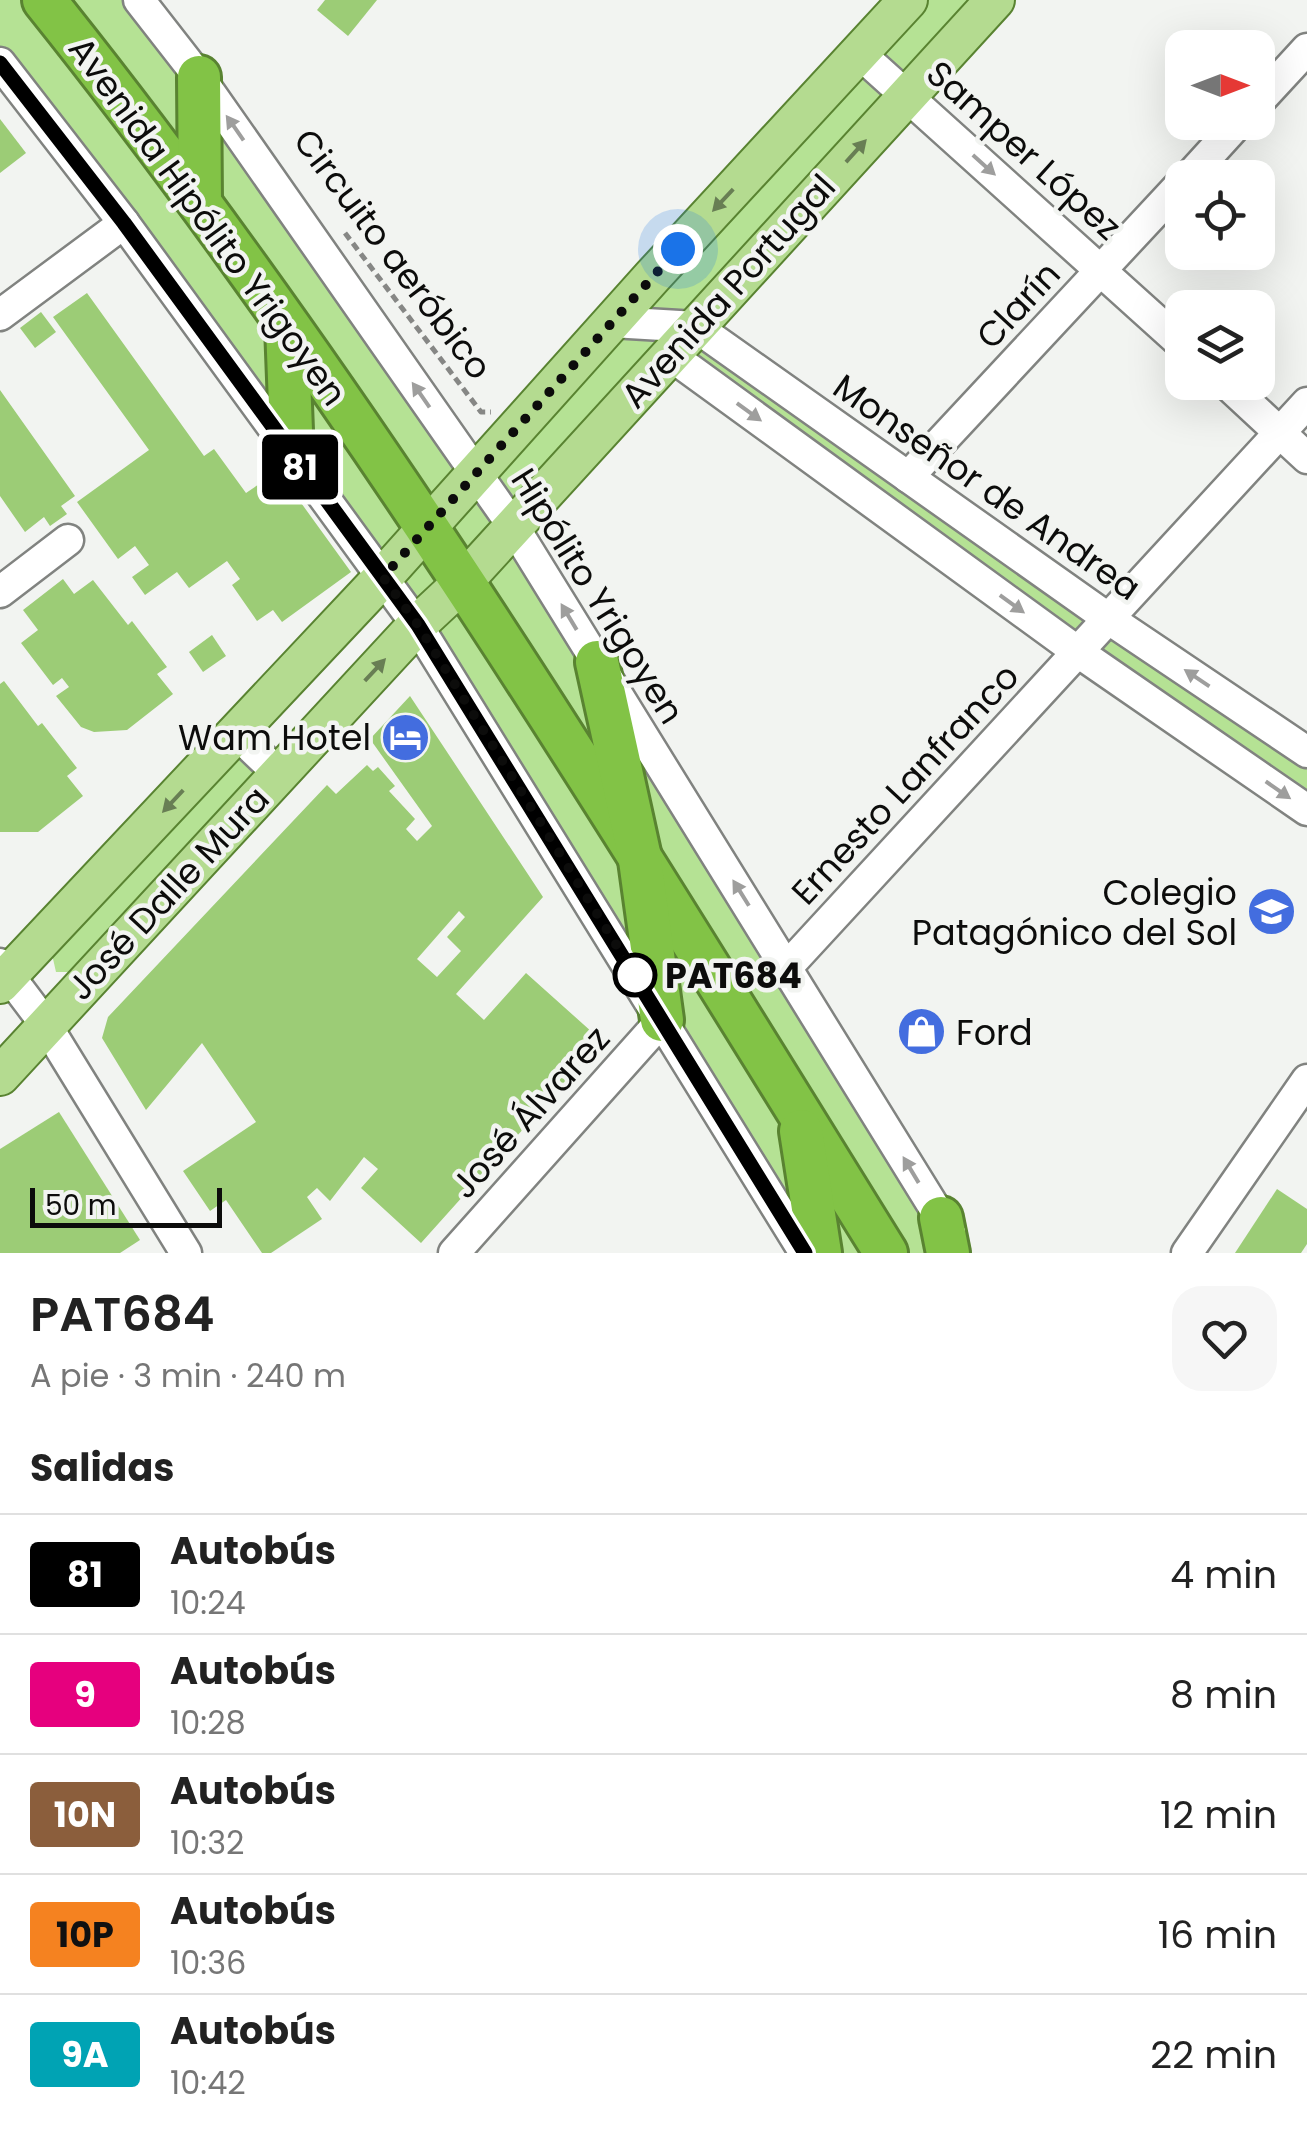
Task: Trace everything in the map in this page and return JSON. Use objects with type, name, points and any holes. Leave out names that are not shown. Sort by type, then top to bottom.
[{"type":"highway","name":"Avenida Hipólito Yrigoyen","points":[[44,0],[200,204],[427,528],[639,853],[886,1253]]},
{"type":"highway","points":[[199,77],[200,204]]},
{"type":"highway","points":[[287,325],[292,457]]},
{"type":"highway","points":[[596,662],[639,853],[662,1020]]},
{"type":"highway","points":[[798,1111],[820,1253]]},
{"type":"main road","name":"Avenida Portugal","points":[[427,528],[908,0]]},
{"type":"main road","name":"Avenida Portugal","points":[[462,583],[995,0]]},
{"type":"main road","name":"José Dalle Mura","points":[[3,974],[427,528]]},
{"type":"main road","name":"José Dalle Mura","points":[[0,1076],[418,625],[462,583]]},
{"type":"street","name":"Hipólito Yrigoyen","points":[[139,0],[199,77],[514,526],[788,966],[950,1241]]},
{"type":"street","points":[[1275,84],[1307,49]]},
{"type":"street","name":"Samper López","points":[[859,53],[1165,328]]},
{"type":"street","points":[[0,64],[124,223],[418,625],[805,1253]]},
{"type":"street","points":[[1204,160],[1223,140]]},
{"type":"street","name":"Clarín","points":[[908,478],[1165,201]]},
{"type":"street","points":[[0,315],[124,223]]},
{"type":"street","points":[[612,322],[696,327]]},
{"type":"street","name":"Monseñor de Andrea","points":[[696,327],[1108,619],[1307,752]]},
{"type":"street","points":[[670,355],[1078,652],[1307,810]]},
{"type":"street","points":[[1244,400],[1307,458]]},
{"type":"street","name":"Ernesto Lanfranco","points":[[788,966],[1307,403]]},
{"type":"street","points":[[0,592],[68,540]]},
{"type":"street","points":[[236,733],[279,774]]},
{"type":"street","points":[[3,974],[46,1025],[186,1253]]},
{"type":"street","name":"José Álvarez","points":[[454,1253],[662,1020]]},
{"type":"street","points":[[1187,1253],[1307,1080]]},
{"type":"path","name":"Circuito aeróbico","points":[[336,222],[481,412],[502,412]]},
{"type":"green space","points":[[0,0],[139,0],[476,474],[908,0],[995,0],[696,327],[1307,752],[1307,810],[671,355],[514,526],[962,1253],[805,1253],[417,625],[0,63]]},
{"type":"green space","points":[[232,759],[250,761],[253,774],[239,792],[76,972],[56,972],[51,950]]},
{"type":"building","points":[[325,0],[377,0],[348,36],[317,10]]},
{"type":"building","points":[[0,119],[26,153],[0,173]]},
{"type":"building","points":[[87,293],[204,456],[214,449],[246,493],[278,471],[351,572],[282,622],[273,610],[257,621],[232,585],[240,579],[227,561],[189,588],[177,572],[145,595],[132,577],[149,565],[135,546],[118,559],[77,502],[149,450],[53,317]]},
{"type":"building","points":[[41,312],[56,332],[35,348],[20,328]]},
{"type":"building","points":[[0,390],[75,496],[61,506],[67,514],[50,526],[44,517],[25,532],[0,496]]},
{"type":"building","points":[[63,579],[74,594],[93,580],[128,625],[132,621],[167,667],[157,674],[173,694],[127,730],[94,732],[81,727],[56,696],[69,687],[62,678],[53,685],[21,643],[38,630],[23,610]]},
{"type":"building","points":[[212,635],[226,656],[203,672],[189,652]]},
{"type":"building","points":[[4,681],[77,768],[67,776],[83,796],[38,832],[0,832],[0,684]]},
{"type":"building","points":[[410,696],[543,897],[456,994],[484,1020],[526,973],[602,1041],[421,1243],[361,1188],[378,1169],[364,1157],[330,1201],[317,1188],[307,1197],[322,1219],[271,1253],[262,1253],[226,1200],[210,1211],[183,1171],[256,1122],[202,1043],[146,1110],[102,1038],[108,1017],[327,785],[336,794],[367,765],[373,771],[378,767],[395,786],[389,791],[415,819],[406,829],[417,841],[432,826],[370,739]],"holes":[[[459,911],[465,917],[447,937],[461,951],[437,977],[417,959]]]},
{"type":"building","points":[[59,1112],[140,1240],[120,1253],[0,1253],[0,1149]]},
{"type":"building","points":[[1277,1189],[1307,1209],[1307,1244],[1301,1253],[1235,1253]]},
{"type":"bus line","name":"81","points":[[0,63],[124,223],[418,625],[805,1253]]},
{"type":"place","name":"Wam Hotel","points":[[406,737]]},
{"type":"place","name":"Colegio Patagónico del Sol","points":[[1272,912]]},
{"type":"place","name":"PAT684","points":[[635,975]]},
{"type":"place","name":"Ford","points":[[921,1032]]},
{"type":"route","points":[[635,975],[418,625],[383,577],[678,249]]}]
